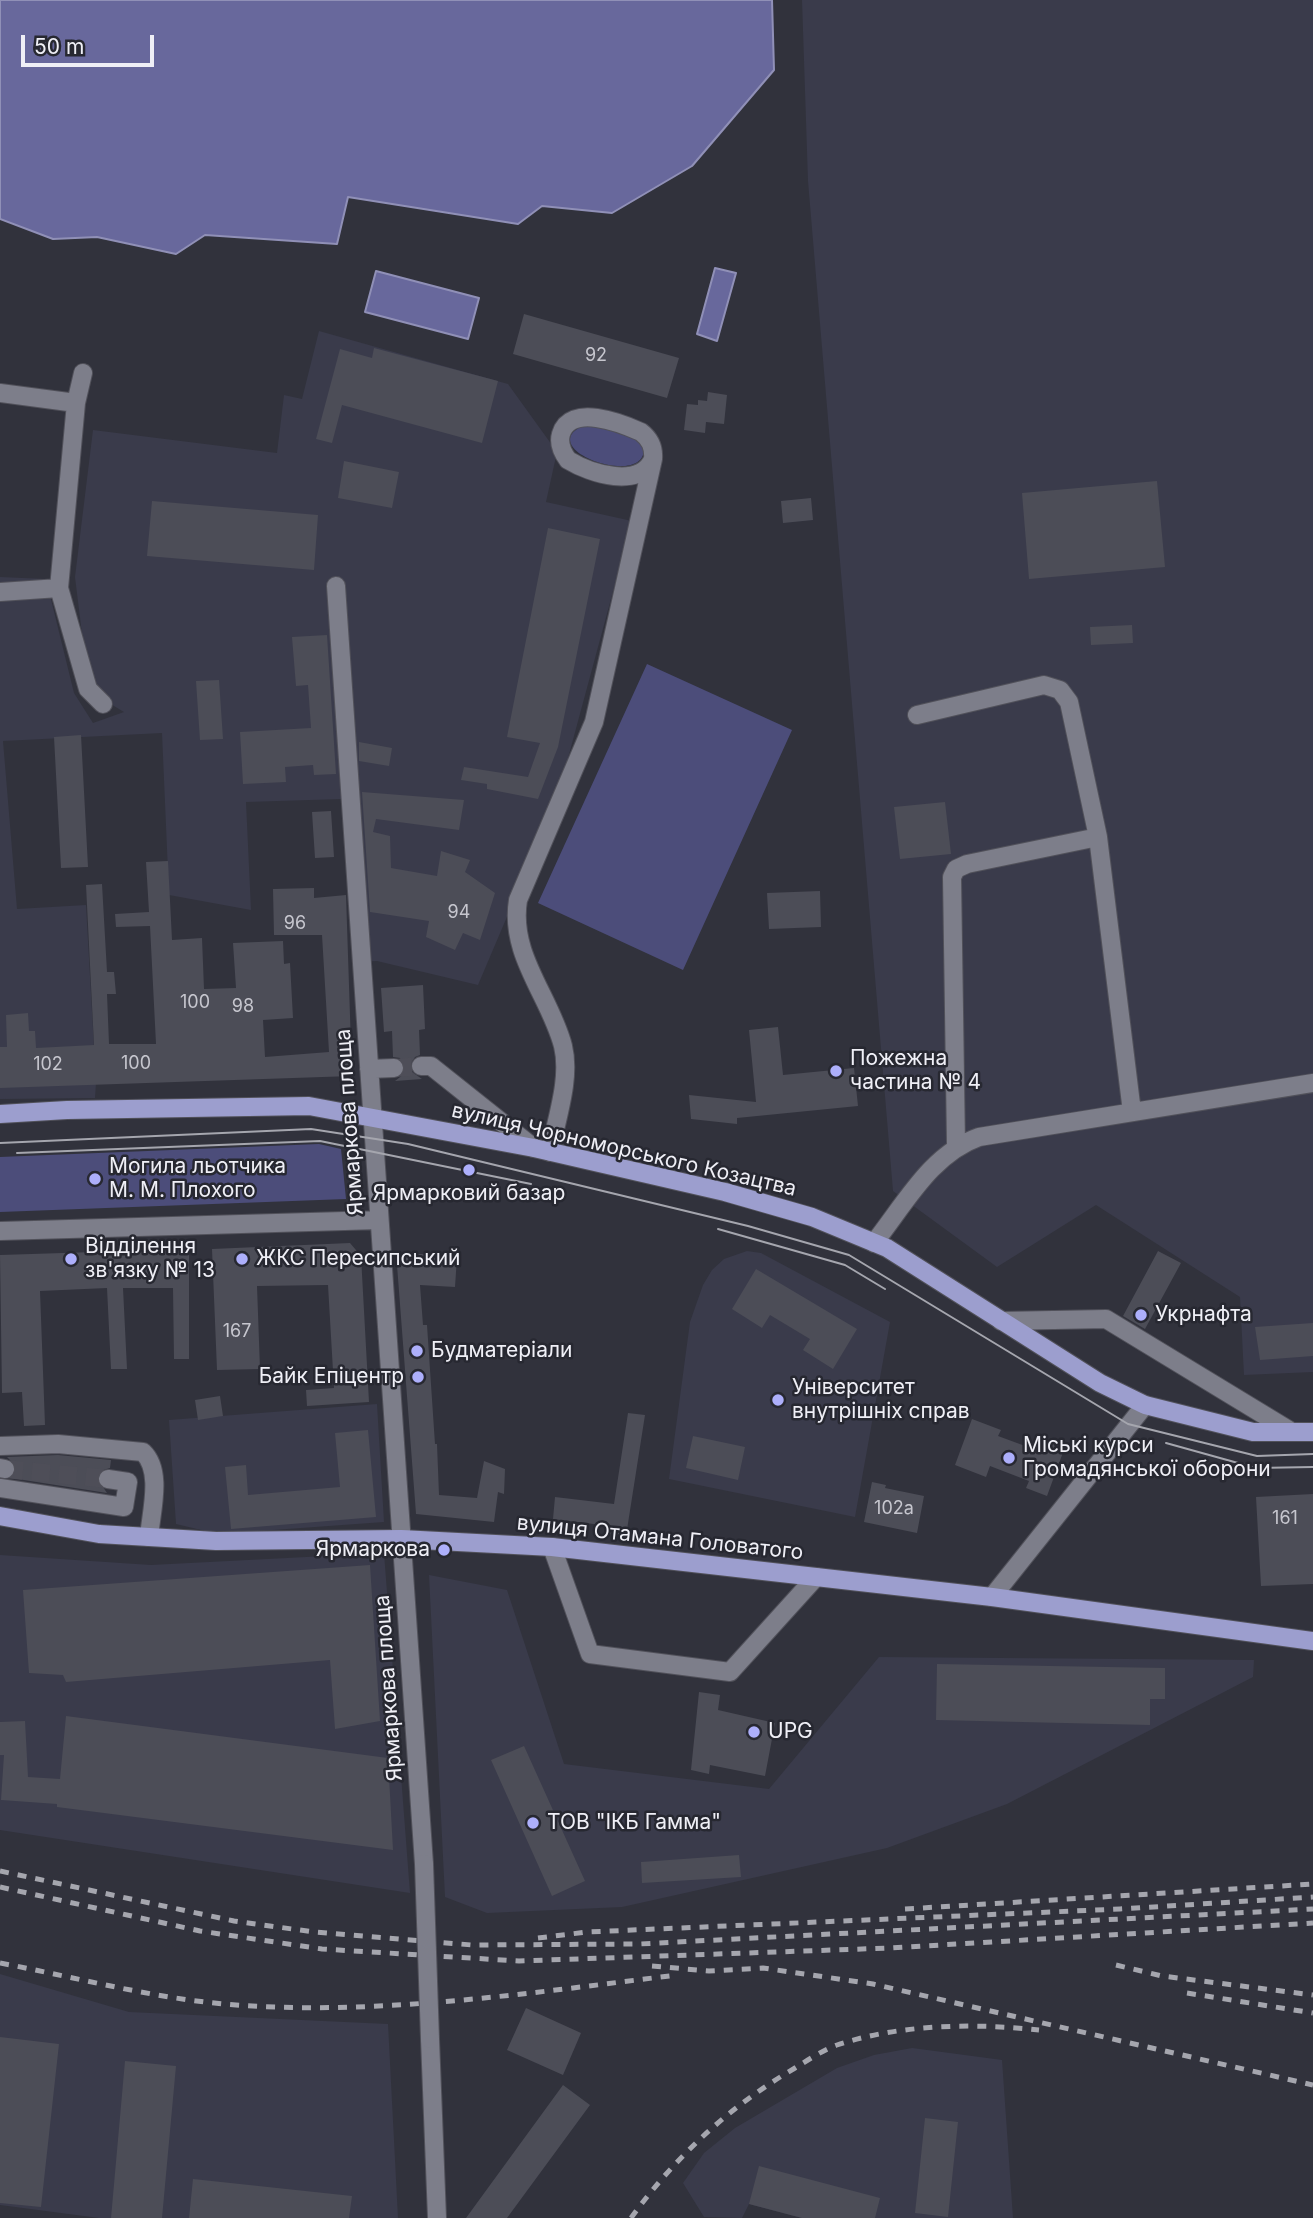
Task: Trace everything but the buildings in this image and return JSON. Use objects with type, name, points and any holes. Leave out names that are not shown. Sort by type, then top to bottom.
[{"type":"main road","name":"вулиця Чорноморського Козацтва","points":[[0,1114],[302,1105],[542,1150],[725,1192],[812,1217],[874,1242],[1101,1383],[1145,1405],[1253,1432],[1313,1432]]},
{"type":"main road","name":"вулиця Отамана Головатого","points":[[0,1516],[99,1534],[216,1541],[401,1539],[552,1547],[992,1597],[1313,1641]]},
{"type":"street","points":[[83,373],[76,403],[59,588],[88,689],[103,704]]},
{"type":"street","points":[[0,393],[76,403]]},
{"type":"street","points":[[421,1066],[431,1066],[542,1150],[563,1086],[564,1049],[521,950],[515,916],[518,900],[594,722],[653,459],[651,443],[641,432],[590,417],[574,419],[560,437],[560,445],[568,460],[628,478],[644,473],[653,459]]},
{"type":"street","name":"Ярмаркова площа","points":[[336,586],[424,1864],[437,2218]]},
{"type":"street","points":[[0,592],[59,588]]},
{"type":"street","points":[[917,715],[1044,685],[1060,690],[1069,702],[1098,837],[1132,1112]]},
{"type":"street","points":[[957,1145],[952,877],[956,869],[967,864],[1098,837]]},
{"type":"street","points":[[369,1069],[394,1068]]},
{"type":"street","points":[[874,1242],[942,1156],[957,1145],[979,1137],[1313,1083]]},
{"type":"street","points":[[0,1231],[379,1220]]},
{"type":"street","points":[[1001,1321],[1106,1319],[1292,1432]]},
{"type":"street","points":[[992,1597],[1145,1405]]},
{"type":"street","points":[[0,1446],[58,1444],[144,1452],[151,1460],[154,1472],[149,1537]]},
{"type":"street","points":[[0,1488],[124,1507],[128,1482],[108,1479]]},
{"type":"street","points":[[125,1500],[152,1503]]},
{"type":"street","points":[[552,1547],[590,1654],[730,1672],[816,1577]]},
{"type":"shaded area","points":[[0,0],[772,0],[774,70],[692,166],[612,213],[542,206],[518,224],[348,197],[337,244],[205,235],[176,254],[97,237],[53,239],[0,219]]},
{"type":"shaded area","points":[[802,0],[1313,0],[1313,1372],[1244,1375],[1240,1297],[1096,1205],[997,1267],[893,1191],[808,181]]},
{"type":"shaded area","points":[[715,268],[736,273],[717,341],[697,334]]},
{"type":"shaded area","points":[[376,271],[479,298],[468,339],[365,312]]},
{"type":"shaded area","points":[[319,331],[508,384],[557,452],[546,502],[632,521],[557,799],[478,985],[377,961],[356,962],[342,799],[246,802],[251,910],[169,895],[162,733],[3,741],[17,909],[86,905],[96,1083],[95,1098],[0,1099],[0,577],[46,579],[74,693],[93,723],[124,712],[89,691],[75,577],[93,430],[277,453],[284,395],[302,399]]},
{"type":"shaded area","points":[[587,424],[631,435],[644,448],[640,460],[628,466],[611,465],[594,461],[579,453],[571,444],[572,433]]},
{"type":"shaded area","points":[[647,664],[792,730],[683,970],[538,903]]},
{"type":"shaded area","points":[[319,1144],[341,1149],[346,1199],[0,1212],[0,1157]]},
{"type":"shaded area","name":"Університет внутрішніх справ","points":[[747,1251],[761,1253],[890,1322],[855,1517],[669,1479],[690,1322],[703,1285],[712,1270],[724,1259]]},
{"type":"shaded area","points":[[377,1404],[384,1522],[218,1534],[176,1524],[169,1420]]},
{"type":"shaded area","points":[[384,1553],[410,1893],[0,1830],[0,1555],[151,1565]]},
{"type":"shaded area","points":[[429,1575],[507,1590],[564,1764],[769,1789],[879,1657],[1254,1660],[1253,1677],[1007,1804],[887,1848],[622,1907],[487,1913],[445,1897]]},
{"type":"shaded area","points":[[0,1974],[129,2012],[388,2024],[398,2218],[99,2218],[0,2205]]},
{"type":"shaded area","points":[[912,2048],[1002,2060],[1013,2218],[802,2218],[749,2204],[742,2218],[704,2217],[683,2183],[704,2153],[735,2128],[837,2068],[874,2055]]},
{"type":"tunnel","points":[[394,1068],[421,1066]]},
{"type":"tunnel","points":[[5,1469],[108,1479]]},
{"type":"tram line","points":[[0,1143],[311,1129],[408,1144],[748,1226],[849,1255],[1128,1424],[1257,1456],[1313,1454]]},
{"type":"tram line","points":[[17,1153],[320,1141],[531,1184]]},
{"type":"tram line","points":[[718,1229],[845,1265],[885,1289]]},
{"type":"tram line","points":[[1166,1443],[1256,1468],[1313,1467]]},
{"type":"railway","points":[[0,1871],[234,1921],[314,1932],[472,1945],[639,1944],[1313,1909]]},
{"type":"railway","points":[[905,1909],[1313,1884]]},
{"type":"railway","points":[[0,1887],[200,1931],[322,1949],[519,1961],[890,1948],[1313,1923]]},
{"type":"railway","points":[[538,1938],[587,1932],[1120,1909],[1313,1897]]},
{"type":"railway","points":[[0,1963],[167,1997],[280,2007],[450,2001],[677,1975]]},
{"type":"railway","points":[[1116,1965],[1162,1976],[1313,1995]]},
{"type":"railway","points":[[652,1966],[709,1971],[763,1968],[873,1984],[1313,2085]]},
{"type":"railway","points":[[1187,1993],[1313,2013]]},
{"type":"railway","points":[[631,2218],[666,2174],[726,2116],[771,2083],[832,2047],[861,2038],[911,2029],[989,2026],[1039,2030]]},
{"type":"place","name":"Пожежна частина № 4","points":[[836,1071]]},
{"type":"place","name":"Ярмарковий базар","points":[[469,1170]]},
{"type":"place","name":"Могила льотчика М. М. Плохого","points":[[95,1179]]},
{"type":"place","name":"Відділення зв'язку № 13","points":[[71,1259]]},
{"type":"place","name":"ЖКС Пересипський","points":[[242,1259]]},
{"type":"place","name":"Укрнафта","points":[[1141,1315]]},
{"type":"place","name":"Будматеріали","points":[[417,1351]]},
{"type":"place","name":"Байк Епіцентр","points":[[418,1377]]},
{"type":"place","name":"Університет внутрішніх справ","points":[[778,1400]]},
{"type":"place","name":"Міські курси Громадянської оборони","points":[[1009,1458]]},
{"type":"place","name":"Ярмаркова","points":[[444,1550]]},
{"type":"place","name":"UPG","points":[[754,1732]]},
{"type":"place","name":"ТОВ \"ІКБ Гамма\"","points":[[533,1823]]}]
